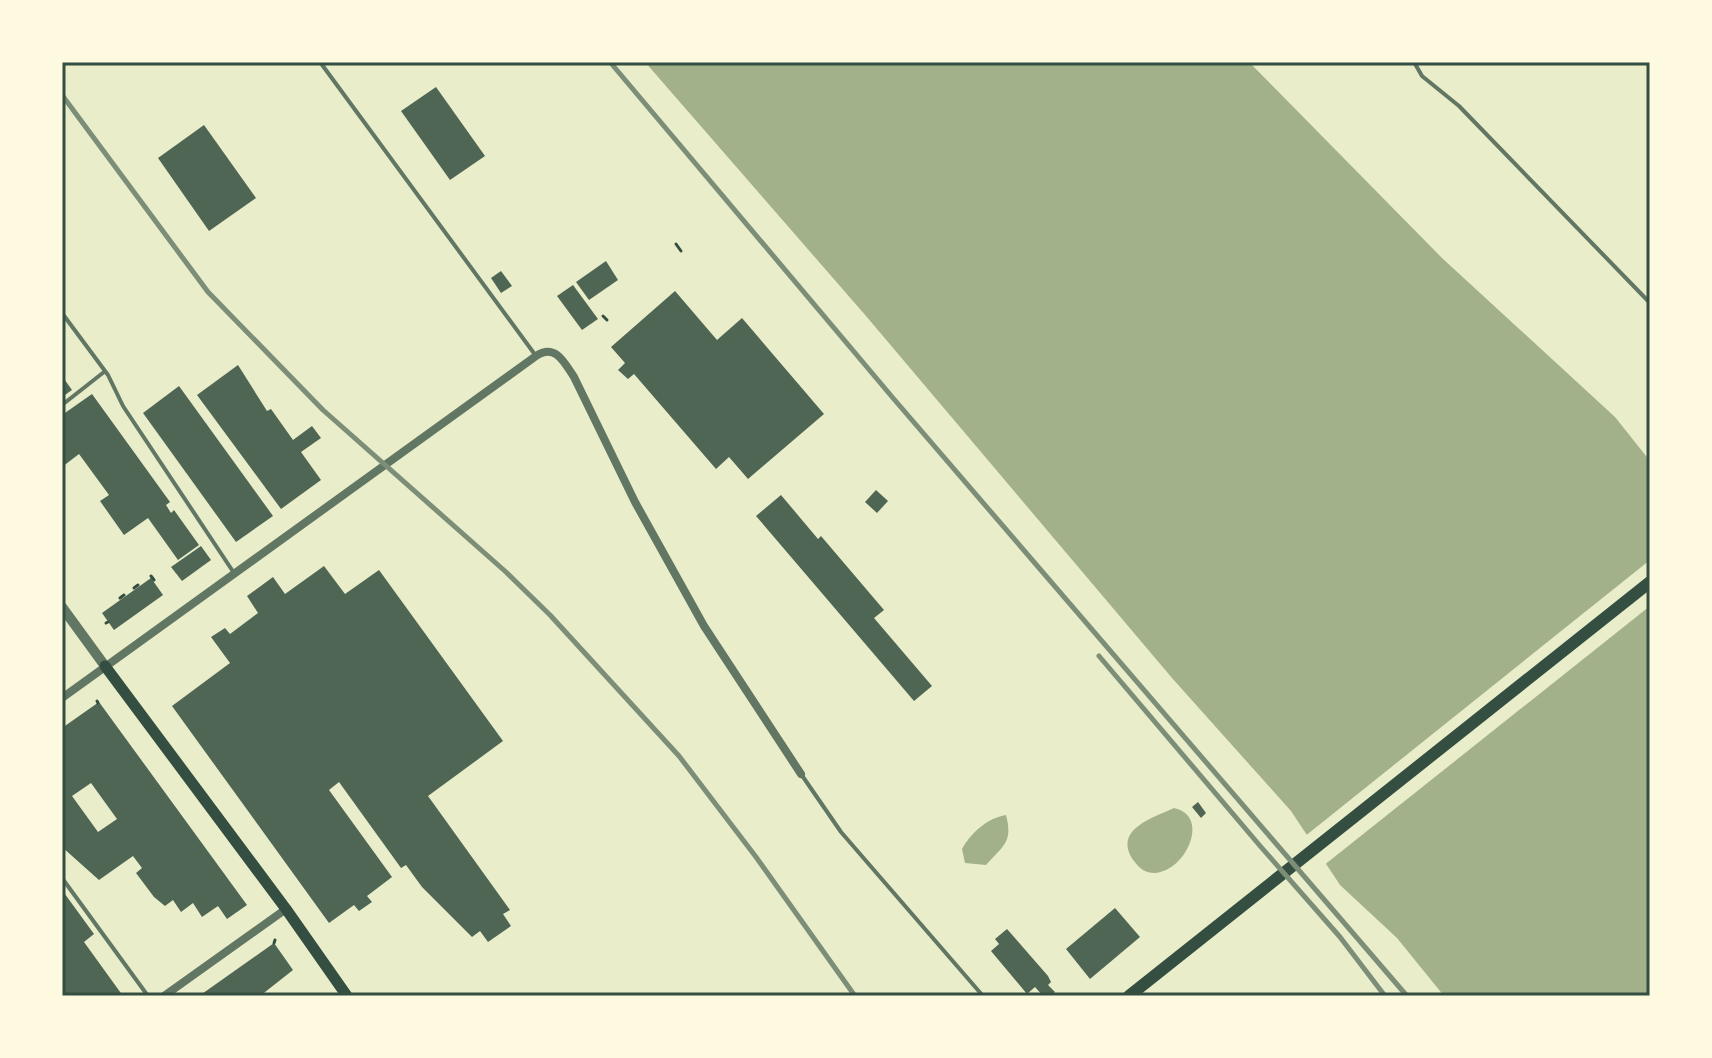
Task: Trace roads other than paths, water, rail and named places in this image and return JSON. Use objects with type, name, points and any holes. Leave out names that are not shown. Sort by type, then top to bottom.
[{"type":"main road","points":[[1129,996],[1650,582]]},
{"type":"main road","points":[[105,666],[347,996]]},
{"type":"street","points":[[62,698],[544,350],[551,350],[562,358],[574,377],[635,502],[704,626],[801,774]]},
{"type":"street","points":[[62,607],[105,666]]},
{"type":"street","points":[[164,996],[286,909]]},
{"type":"lane","points":[[320,62],[536,356]]},
{"type":"lane","points":[[1414,62],[1422,76],[1459,106],[1650,303]]},
{"type":"lane","points":[[62,313],[105,372],[123,406],[234,573]]},
{"type":"lane","points":[[62,405],[105,372]]},
{"type":"lane","points":[[801,774],[841,832],[983,996]]},
{"type":"lane","points":[[62,878],[148,996]]},
{"type":"railway","points":[[610,62],[893,398],[1407,996]]},
{"type":"railway","points":[[62,95],[208,292],[323,410],[506,572],[550,615],[679,756],[855,996]]},
{"type":"railway","points":[[1099,656],[1340,937],[1385,996]]}]
